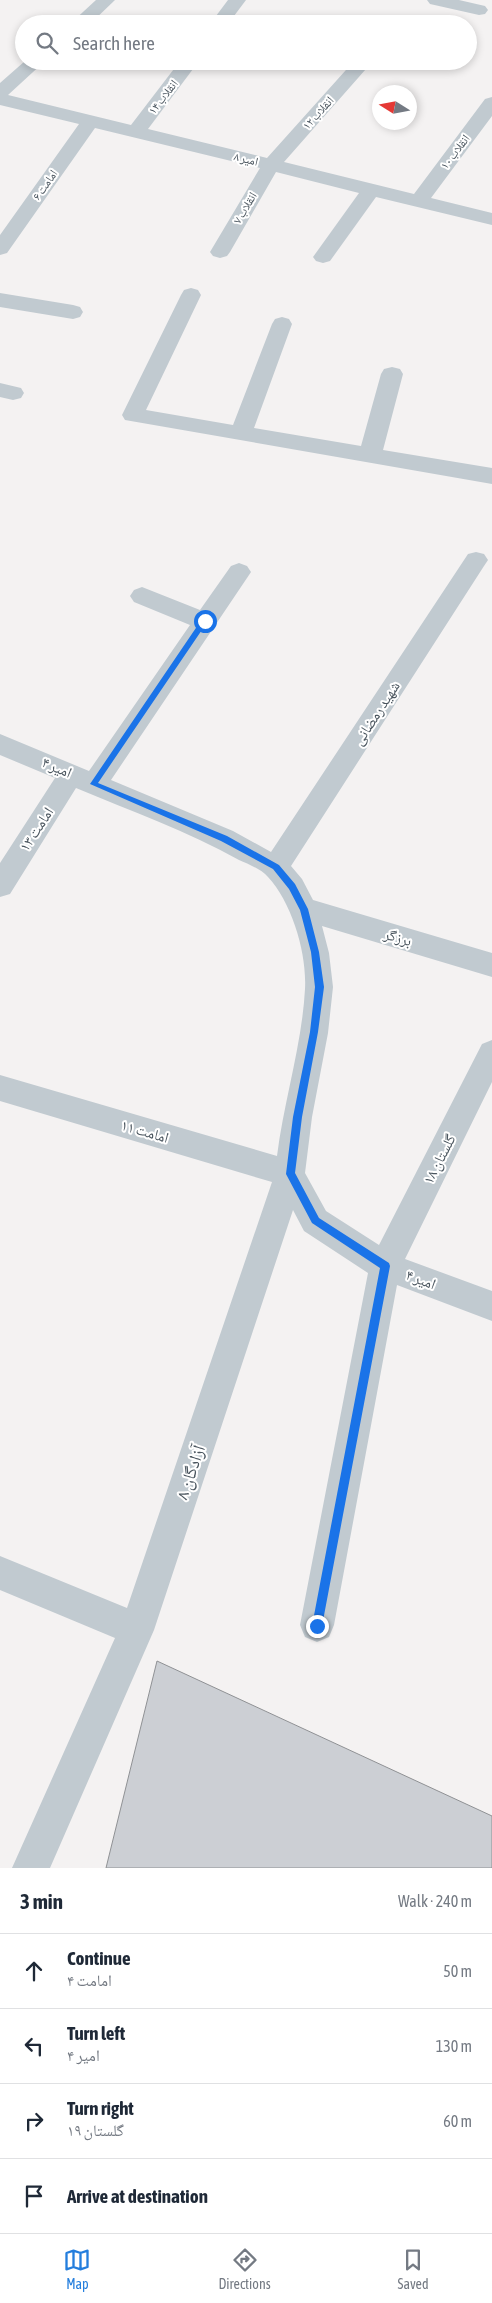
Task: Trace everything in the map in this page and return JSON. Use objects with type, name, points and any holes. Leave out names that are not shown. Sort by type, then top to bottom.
[{"type":"street","points":[[89,15],[106,0]]},
{"type":"street","points":[[226,15],[237,0]]},
{"type":"street","points":[[436,0],[479,10]]},
{"type":"street","points":[[0,93],[26,70]]},
{"type":"street","name":"انقلاب ۱۴","points":[[136,132],[183,70]]},
{"type":"street","name":"انقلاب ۱۲","points":[[271,165],[356,70]]},
{"type":"street","name":"امیر ۸","points":[[0,99],[492,219]]},
{"type":"street","name":"انقلاب ۱۰","points":[[419,201],[492,103]]},
{"type":"street","name":"امامت ۶","points":[[0,249],[90,121]]},
{"type":"street","name":"انقلاب ۷","points":[[220,252],[271,165]]},
{"type":"street","points":[[324,257],[372,189]]},
{"type":"street","points":[[191,295],[133,415],[492,476]]},
{"type":"street","points":[[0,300],[73,312]]},
{"type":"street","points":[[241,434],[282,324]]},
{"type":"street","points":[[370,455],[392,374]]},
{"type":"street","name":"شهید رمضانی","points":[[276,867],[476,560]]},
{"type":"street","name":"امامت ۱۳","points":[[0,886],[205,621],[238,572]]},
{"type":"street","points":[[142,596],[205,621]]},
{"type":"street","name":"امیر ۴","points":[[0,744],[224,839],[276,867],[292,887],[304,909],[315,952],[319,987],[314,1032],[297,1117],[290,1174],[315,1220],[385,1266],[492,1306]]},
{"type":"street","name":"برزگر","points":[[304,909],[492,965]]},
{"type":"street","name":"گلستان ۱۸","points":[[317,1626],[385,1266],[492,1053]]},
{"type":"street","name":"امامت ۱۱","points":[[0,1088],[290,1174]]},
{"type":"street","name":"آزادگان ۸","points":[[31,1868],[137,1630],[290,1174]]},
{"type":"street","points":[[0,1573],[137,1630]]},
{"type":"building","points":[[157,1661],[492,1816],[492,1868],[106,1868]]},
{"type":"route","points":[[205,621],[94,784],[224,839],[276,867],[292,887],[304,909],[315,952],[319,987],[314,1032],[297,1117],[290,1174],[315,1220],[385,1266],[317,1626]]}]
